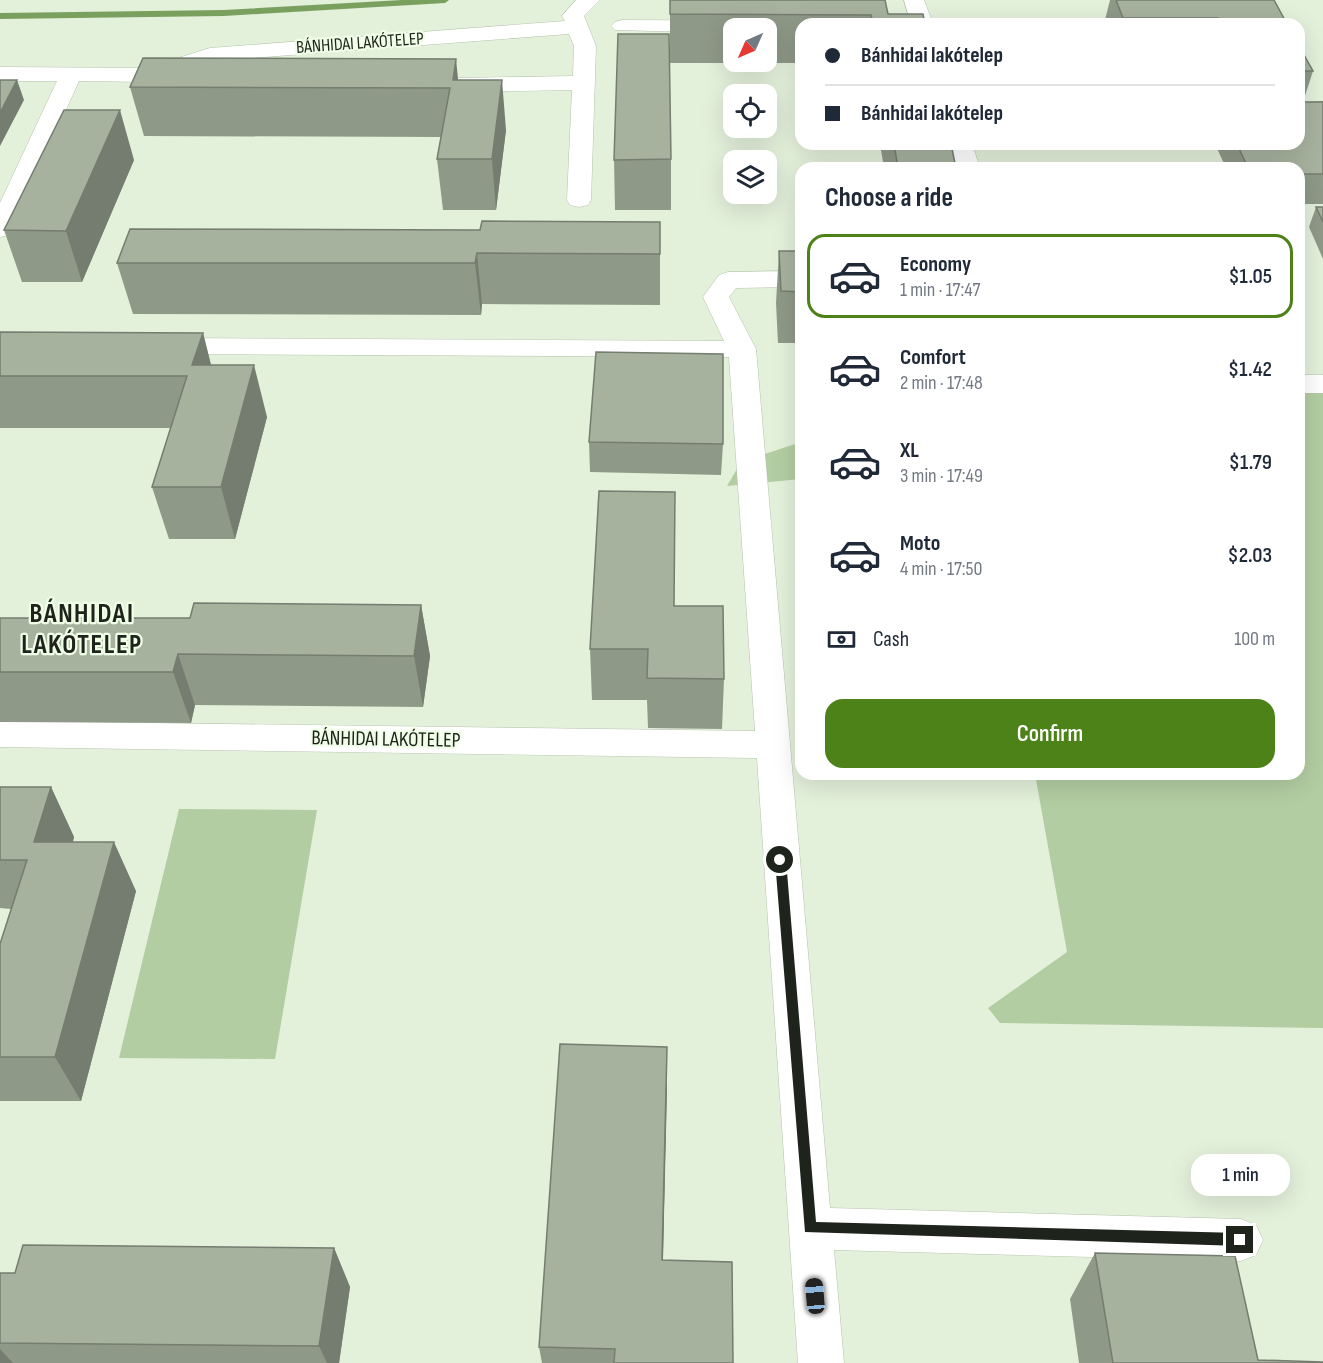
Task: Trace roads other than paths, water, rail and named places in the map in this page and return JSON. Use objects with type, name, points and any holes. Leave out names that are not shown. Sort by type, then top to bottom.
[{"type":"street","points":[[579,200],[585,46],[575,27],[573,16],[590,0]]},
{"type":"street","points":[[914,0],[920,18]]},
{"type":"street","points":[[622,26],[795,27]]},
{"type":"street","name":"BÁNHIDAI LAKÓTELEP","points":[[148,75],[210,55],[575,27]]},
{"type":"street","name":"BÁNHIDAI LAKÓTELEP","points":[[0,75],[148,75],[201,86]]},
{"type":"street","points":[[0,230],[71,75]]},
{"type":"street","points":[[439,85],[583,83]]},
{"type":"street","points":[[795,279],[728,280],[716,297],[742,349],[820,1363]]},
{"type":"street","points":[[132,346],[742,349]]},
{"type":"street","points":[[1305,384],[1323,384]]},
{"type":"street","name":"BÁNHIDAI LAKÓTELEP","points":[[0,734],[771,745]]},
{"type":"street","points":[[810,1228],[1240,1240]]},
{"type":"waterway","points":[[0,16],[224,13],[445,0]]},
{"type":"district","name":"BÁNHIDAI LAKÓTELEP","points":[[82,630]]}]
